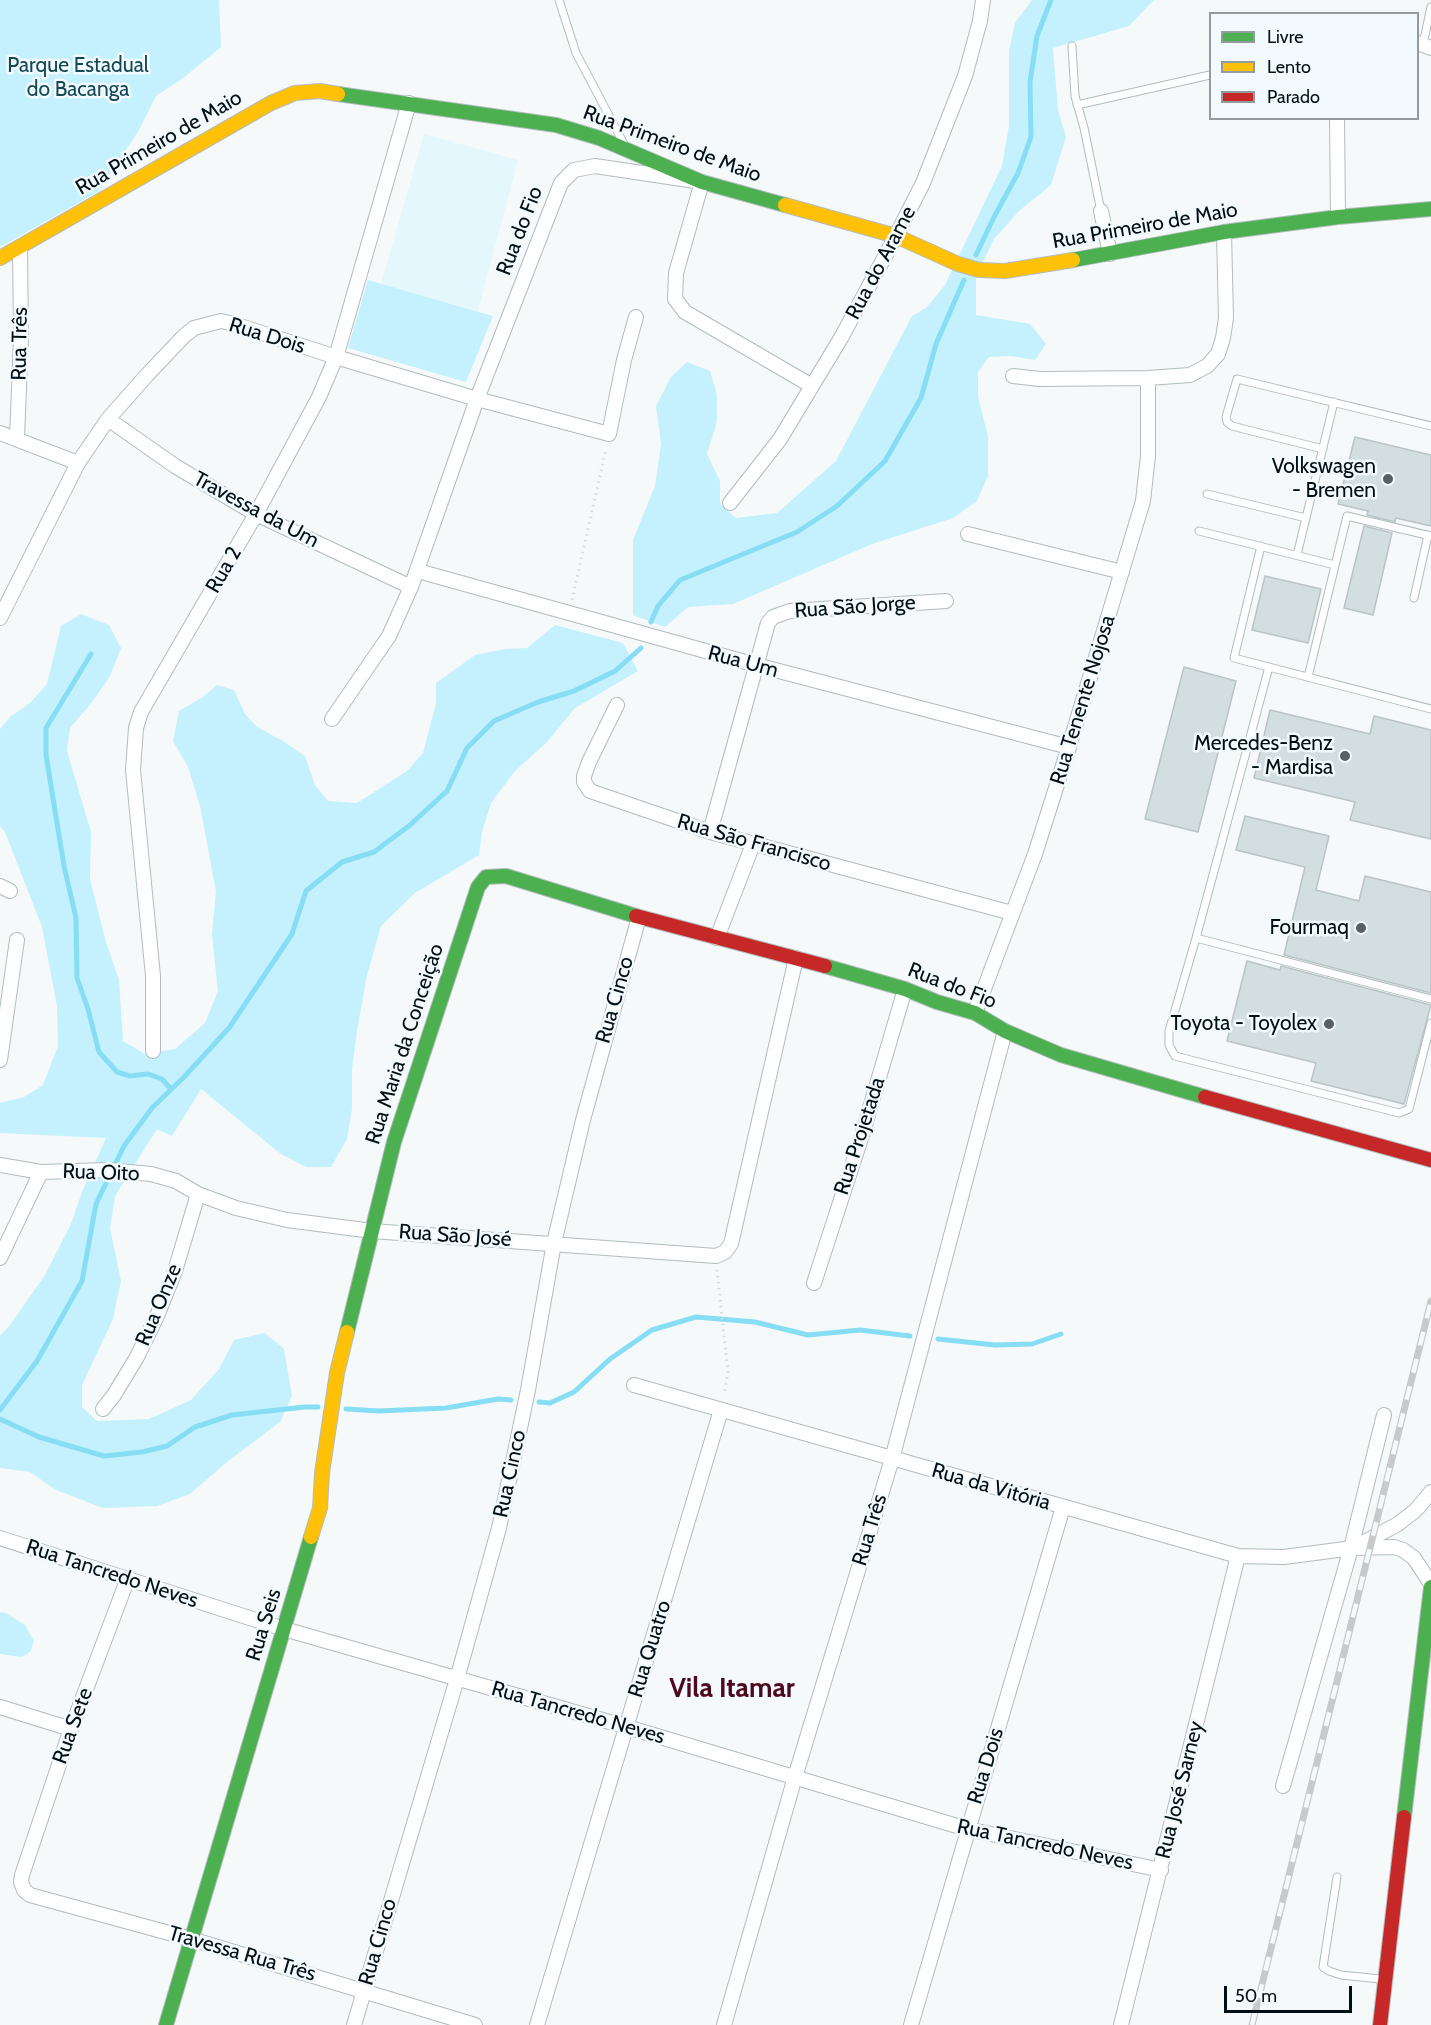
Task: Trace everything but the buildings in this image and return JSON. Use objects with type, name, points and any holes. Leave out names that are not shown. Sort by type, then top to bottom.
[{"type":"main road","name":"Rua Primeiro de Maio","points":[[0,258],[283,97],[320,90],[556,125],[626,149],[702,182],[896,236],[958,264],[979,270],[1005,271],[1224,232],[1338,217],[1431,209]]},
{"type":"main road","name":"Rua do Fio","points":[[489,876],[506,876],[639,917],[904,989],[936,1002],[975,1012],[1005,1031],[1061,1055],[1431,1160]]},
{"type":"main road","name":"Rua Maria da Conceição","points":[[372,1231],[394,1142],[478,887],[482,880],[489,876]]},
{"type":"main road","name":"Rua Seis","points":[[166,2025],[320,1508],[322,1473],[337,1372],[372,1231]]},
{"type":"main road","points":[[1380,2025],[1431,1586]]},
{"type":"street","name":"Rua do Arame","points":[[730,503],[780,439],[812,386],[923,183],[965,76],[980,21],[983,0]]},
{"type":"street","name":"Rua 2","points":[[153,1051],[153,976],[133,770],[136,728],[141,712],[256,514],[319,397],[336,357],[409,103]]},
{"type":"street","points":[[1337,120],[1338,217]]},
{"type":"street","name":"Rua do Fio","points":[[477,399],[561,183],[567,176],[583,167],[595,166],[702,182]]},
{"type":"street","points":[[702,182],[676,273],[675,299],[685,312],[812,386]]},
{"type":"street","points":[[1101,210],[1110,254]]},
{"type":"street","points":[[1013,376],[1040,379],[1148,378],[1190,375],[1207,366],[1218,354],[1226,318],[1224,232]]},
{"type":"street","name":"Rua Três","points":[[17,439],[21,336],[20,248]]},
{"type":"street","points":[[609,435],[624,360],[636,317]]},
{"type":"street","name":"Rua Dois","points":[[0,618],[78,463],[108,419],[184,336],[194,328],[206,324],[221,321],[234,324],[477,399],[609,435]]},
{"type":"street","name":"Rua Tenente Nojosa","points":[[975,1012],[1035,854],[1143,501],[1149,456],[1148,378]]},
{"type":"street","points":[[332,719],[389,636],[418,571],[477,399]]},
{"type":"street","name":"Travessa da Um","points":[[108,419],[175,466],[256,514],[411,587]]},
{"type":"street","points":[[0,433],[78,463]]},
{"type":"street","points":[[968,534],[1122,572]]},
{"type":"street","name":"Rua Um","points":[[418,571],[756,666],[1069,747]]},
{"type":"street","name":"Rua São Jorge","points":[[710,832],[768,623],[773,617],[780,613],[946,601]]},
{"type":"street","name":"Rua São Francisco","points":[[617,705],[584,776],[586,787],[598,794],[710,832],[1012,913]]},
{"type":"street","points":[[717,938],[753,844]]},
{"type":"street","name":"Rua Cinco","points":[[354,2025],[457,1679],[499,1528],[528,1390],[554,1243],[583,1120],[639,917]]},
{"type":"street","points":[[0,1060],[6,962],[16,940]]},
{"type":"street","points":[[716,1257],[725,1252],[731,1244],[796,958]]},
{"type":"street","name":"Rua Projetada","points":[[814,1283],[863,1132],[904,989]]},
{"type":"street","name":"Rua Três","points":[[724,2025],[795,1777],[892,1459],[1005,1031]]},
{"type":"street","name":"Rua Oito","points":[[0,1165],[41,1172],[112,1170],[164,1178],[186,1186],[198,1194]]},
{"type":"street","points":[[0,1258],[41,1172]]},
{"type":"street","name":"Rua São José","points":[[198,1194],[262,1215],[372,1231],[716,1257]]},
{"type":"street","name":"Rua Onze","points":[[103,1409],[137,1357],[157,1316],[175,1271],[198,1194]]},
{"type":"street","name":"Rua da Vitória","points":[[634,1385],[1238,1556],[1284,1557],[1383,1545],[1403,1550],[1419,1563],[1431,1586]]},
{"type":"street","name":"Rua Quatro","points":[[537,2025],[721,1410]]},
{"type":"street","points":[[1283,1786],[1352,1548],[1384,1415]]},
{"type":"street","name":"Rua da Vitória","points":[[1352,1548],[1398,1524],[1416,1510],[1431,1492]]},
{"type":"street","name":"Rua Dois","points":[[911,2025],[1063,1507]]},
{"type":"street","name":"Rua Tancredo Neves","points":[[0,1538],[284,1629],[627,1727],[967,1829],[1161,1870]]},
{"type":"street","name":"Rua José Sarney","points":[[1121,2025],[1238,1556]]},
{"type":"street","name":"Rua Sete","points":[[22,1875],[71,1730],[128,1578]]},
{"type":"street","points":[[0,1707],[71,1730]]},
{"type":"street","name":"Travessa Rua Três","points":[[22,1875],[21,1882],[24,1890],[30,1895],[191,1939],[475,2025]]},
{"type":"lane","points":[[560,0],[576,53],[626,149]]},
{"type":"lane","points":[[1424,45],[1431,7]]},
{"type":"lane","points":[[1072,46],[1077,105],[1101,210]]},
{"type":"lane","points":[[1077,105],[1209,75]]},
{"type":"lane","points":[[1323,448],[1232,426],[1227,422],[1226,417],[1237,379],[1431,426]]},
{"type":"lane","points":[[1297,555],[1334,402]]},
{"type":"lane","points":[[1207,494],[1306,518]]},
{"type":"lane","points":[[1308,677],[1347,516],[1430,536],[1414,598]]},
{"type":"lane","points":[[1199,531],[1335,565]]},
{"type":"lane","points":[[1261,546],[1234,658],[1431,709]]},
{"type":"lane","points":[[1269,668],[1196,938],[1168,1030],[1168,1045],[1175,1056],[1400,1113],[1409,1109],[1431,1023]]},
{"type":"lane","points":[[1196,938],[1431,999]]},
{"type":"lane","points":[[1337,1877],[1323,1967],[1341,1975],[1385,1980]]},
{"type":"path","points":[[568,614],[609,435]]},
{"type":"path","points":[[716,1257],[728,1372],[721,1410]]},
{"type":"shaded area","points":[[424,134],[518,160],[478,311],[381,284]]},
{"type":"green space","name":"Parque Estadual do Bacanga","points":[[0,0],[219,0],[221,47],[182,79],[156,96],[139,130],[99,191],[0,247]]},
{"type":"green space","points":[[1032,0],[1154,0],[1129,26],[1053,48],[1058,110],[1066,137],[1051,185],[1019,211],[994,239],[976,276],[976,315],[1030,324],[1046,344],[1035,360],[1012,356],[989,357],[978,372],[978,397],[988,437],[988,476],[977,501],[953,518],[872,544],[733,604],[688,607],[665,627],[633,615],[633,540],[655,486],[661,444],[656,406],[671,377],[687,362],[710,371],[717,395],[717,421],[707,454],[720,481],[720,504],[736,518],[777,513],[836,461],[912,316],[927,307],[945,285],[1002,166],[1009,126],[1009,50],[1015,23]]},
{"type":"green space","points":[[368,280],[493,316],[466,382],[348,348]]},
{"type":"green space","points":[[81,614],[109,625],[121,648],[110,676],[70,728],[67,751],[91,832],[90,879],[106,942],[119,980],[123,1041],[145,1054],[175,1049],[205,1023],[218,991],[212,935],[216,891],[200,806],[188,767],[173,741],[179,711],[203,697],[217,685],[234,690],[245,714],[257,727],[305,756],[315,785],[328,801],[357,803],[407,771],[423,753],[436,703],[436,683],[475,655],[505,649],[527,648],[555,625],[623,643],[638,671],[575,708],[546,743],[515,771],[491,803],[482,832],[479,855],[415,893],[381,926],[367,975],[357,1031],[352,1069],[352,1109],[347,1139],[331,1167],[306,1167],[281,1154],[201,1089],[172,1136],[157,1129],[115,1196],[110,1228],[121,1281],[113,1319],[82,1385],[82,1407],[97,1421],[149,1419],[191,1400],[219,1369],[234,1340],[265,1333],[284,1349],[292,1396],[280,1422],[227,1462],[190,1494],[157,1506],[103,1508],[56,1490],[30,1472],[0,1468],[0,1336],[45,1275],[71,1224],[82,1192],[106,1138],[0,1133],[0,1103],[24,1097],[43,1085],[58,1046],[57,1006],[42,927],[5,832],[0,826],[0,729],[10,717],[30,703],[47,684],[61,626]]},
{"type":"green space","points":[[0,1612],[6,1613],[25,1625],[34,1641],[30,1652],[22,1657],[0,1654]]},
{"type":"waterway","points":[[976,255],[1018,173],[1031,137],[1030,82],[1037,36],[1051,0]]},
{"type":"waterway","points":[[651,622],[658,606],[680,580],[797,532],[837,506],[885,461],[921,398],[936,344],[964,280]]},
{"type":"waterway","points":[[0,1410],[37,1361],[82,1281],[96,1204],[124,1146],[152,1108],[229,1028],[292,934],[306,891],[342,862],[374,852],[410,825],[447,791],[467,748],[494,721],[538,702],[574,691],[615,671],[641,648]]},
{"type":"waterway","points":[[91,654],[46,728],[46,755],[64,866],[76,918],[77,978],[99,1052],[117,1072],[130,1076],[148,1074],[162,1079],[171,1089]]},
{"type":"waterway","points":[[539,1402],[550,1403],[574,1392],[610,1359],[652,1330],[696,1317],[755,1322],[808,1335],[860,1330],[910,1336]]},
{"type":"waterway","points":[[938,1339],[995,1345],[1032,1344],[1061,1334]]},
{"type":"waterway","points":[[346,1409],[379,1411],[446,1408],[498,1399],[511,1400]]},
{"type":"waterway","points":[[0,1419],[39,1437],[104,1456],[142,1452],[167,1446],[195,1427],[232,1415],[318,1407]]},
{"type":"railway","points":[[1252,2025],[1431,1301]]},
{"type":"traffic: fast","points":[[338,94],[556,125],[599,138],[702,182],[785,205]]},
{"type":"traffic: fast","points":[[1073,260],[1224,232],[1338,217],[1431,209]]},
{"type":"traffic: fast","points":[[347,1332],[394,1142],[478,887],[486,877],[506,876],[636,916]]},
{"type":"traffic: fast","points":[[825,966],[905,989],[937,1002],[975,1013],[1005,1031],[1061,1055],[1205,1097]]},
{"type":"traffic: fast","points":[[166,2025],[311,1537]]},
{"type":"traffic: fast","points":[[1404,1817],[1431,1587]]},
{"type":"traffic: slow","points":[[0,258],[271,103],[295,93],[320,91],[338,94]]},
{"type":"traffic: slow","points":[[785,205],[896,236],[958,264],[979,270],[1005,271],[1073,260]]},
{"type":"traffic: slow","points":[[311,1537],[320,1508],[322,1473],[337,1373],[347,1332]]},
{"type":"traffic: jam","points":[[636,916],[825,966]]},
{"type":"traffic: jam","points":[[1205,1097],[1431,1160]]},
{"type":"traffic: jam","points":[[1380,2025],[1404,1817]]},
{"type":"place","name":"Volkswagen - Bremen","points":[[1388,479]]},
{"type":"place","name":"Mercedes-Benz - Mardisa","points":[[1345,756]]},
{"type":"place","name":"Fourmaq","points":[[1361,928]]},
{"type":"place","name":"Toyota - Toyolex","points":[[1329,1024]]},
{"type":"district","name":"Vila Itamar","points":[[732,1689]]}]
